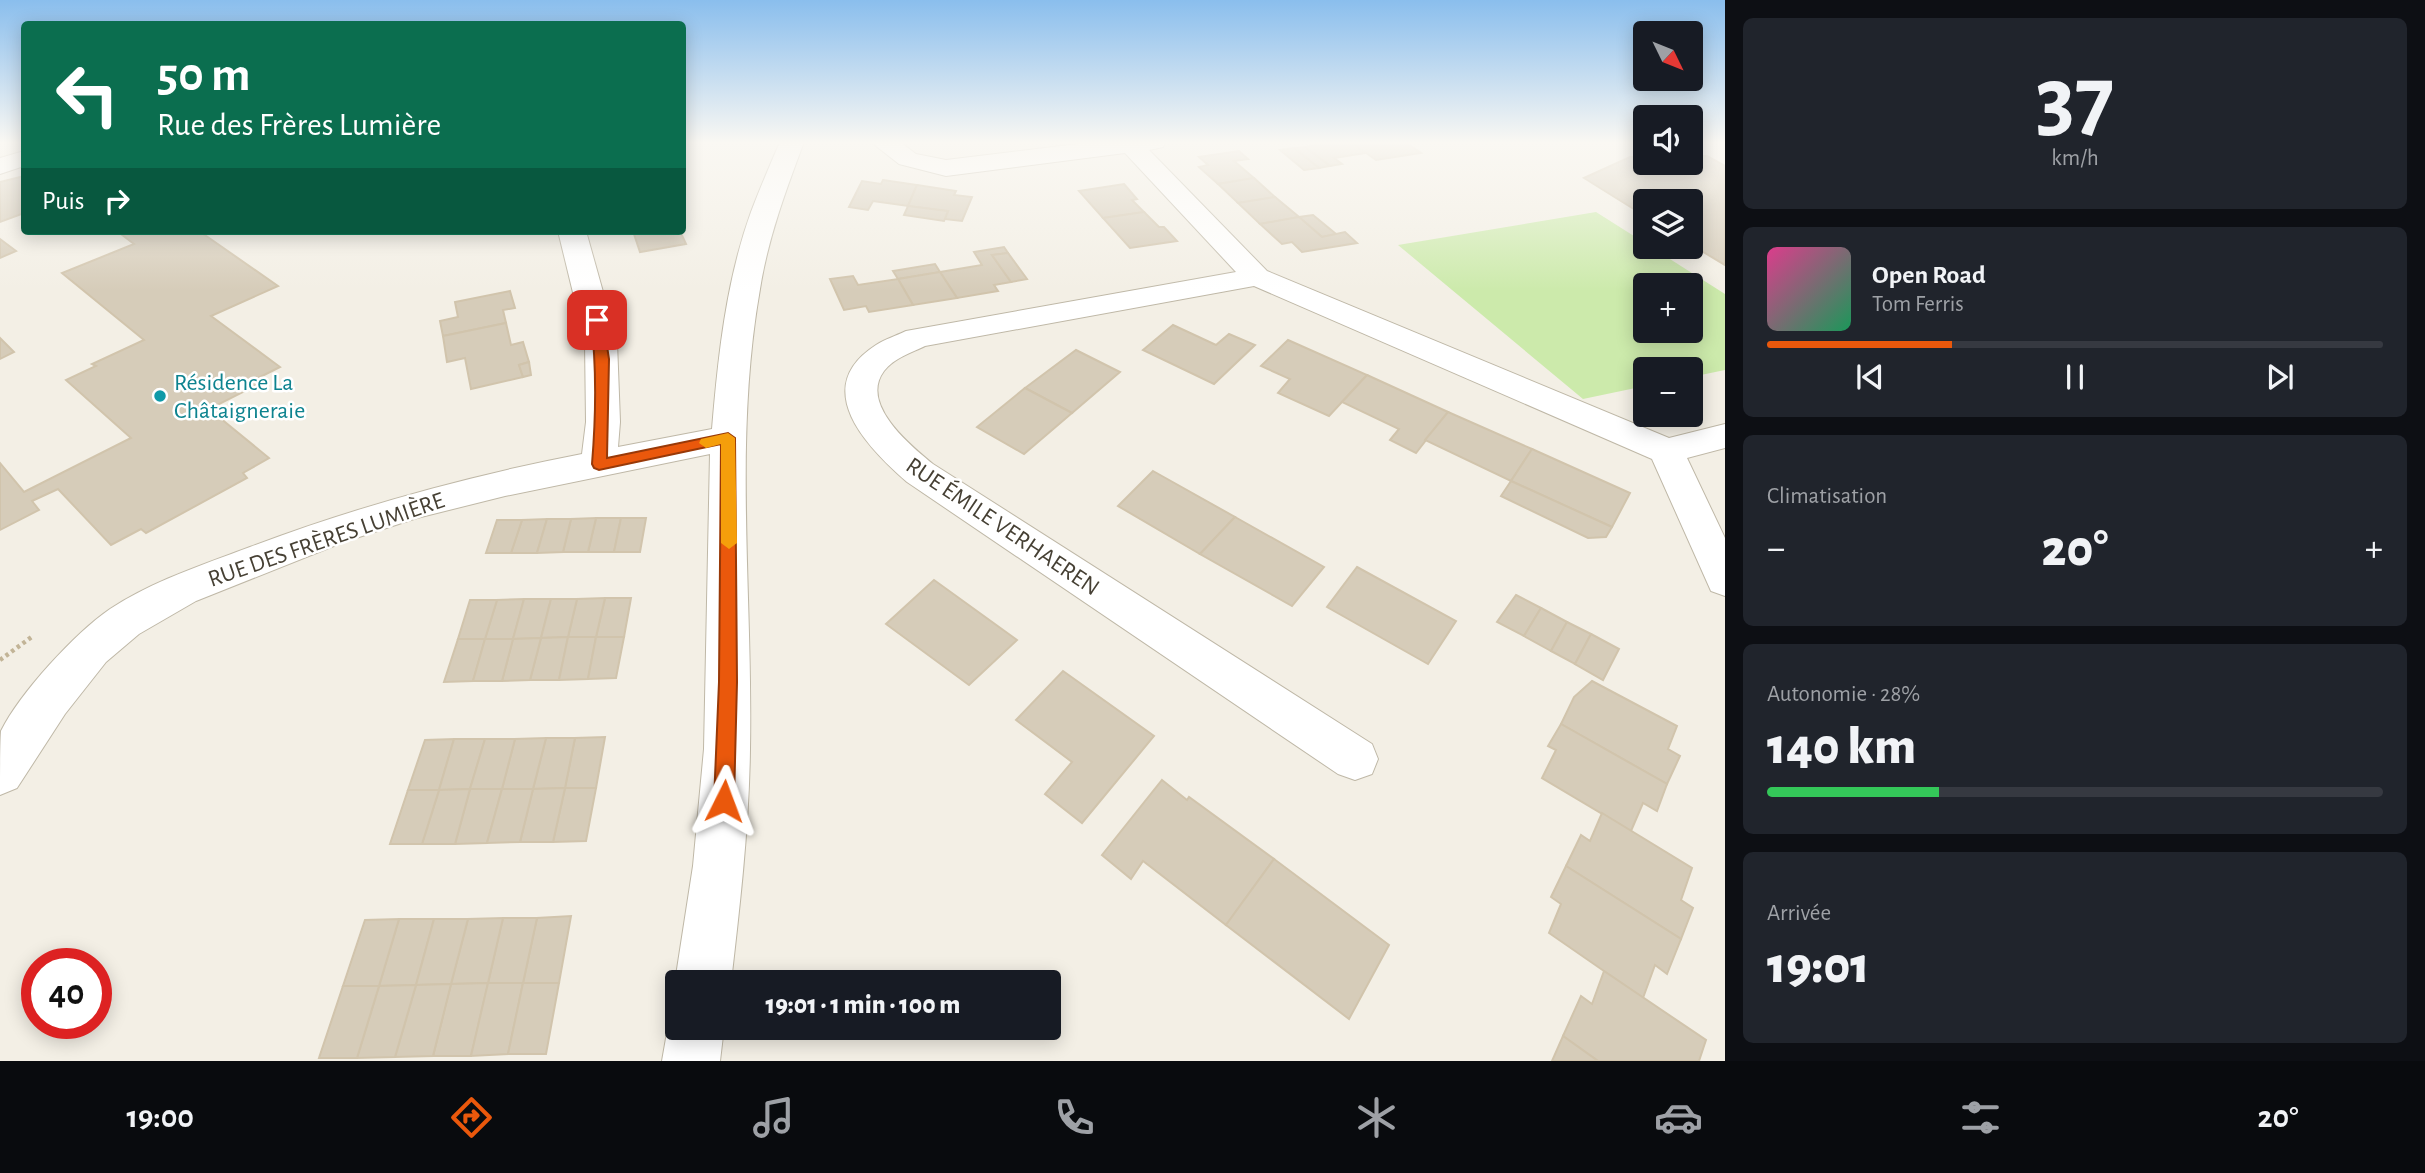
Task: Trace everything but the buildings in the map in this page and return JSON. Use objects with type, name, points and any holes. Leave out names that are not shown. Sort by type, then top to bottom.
[{"type":"street","points":[[705,970],[717,878],[727,749],[728,438],[733,370],[755,237],[771,192]]},
{"type":"street","points":[[1183,192],[1257,277],[1666,451],[1725,436]]},
{"type":"street","points":[[573,235],[601,342],[603,422],[599,464]]},
{"type":"street","name":"RUE ÉMILE VERHAEREN","points":[[1257,277],[917,338],[888,349],[876,358],[866,369],[860,393],[868,416],[883,440],[920,474],[1355,759]]},
{"type":"street","name":"RUE DES FRÈRES LUMIÈRE","points":[[0,773],[73,670],[104,638],[156,601],[186,587],[373,518],[479,489],[728,438]]},
{"type":"street","points":[[1666,451],[1722,569]]},
{"type":"street","points":[[691,1061],[694,1040]]},
{"type":"green space","points":[[1596,212],[1633,235],[1633,259],[1670,259],[1692,273],[1633,273],[1633,343],[1703,343],[1703,280],[1725,294],[1725,370],[1703,375],[1703,357],[1633,357],[1633,389],[1583,399],[1398,245]]},
{"type":"slow traffic","points":[[706,443],[728,438],[729,543]]},
{"type":"place","name":"Résidence La Châtaigneraie","points":[[160,396]]},
{"type":"route","points":[[597,320],[602,359],[603,422],[599,464],[728,438],[728,682],[724,801]]}]
